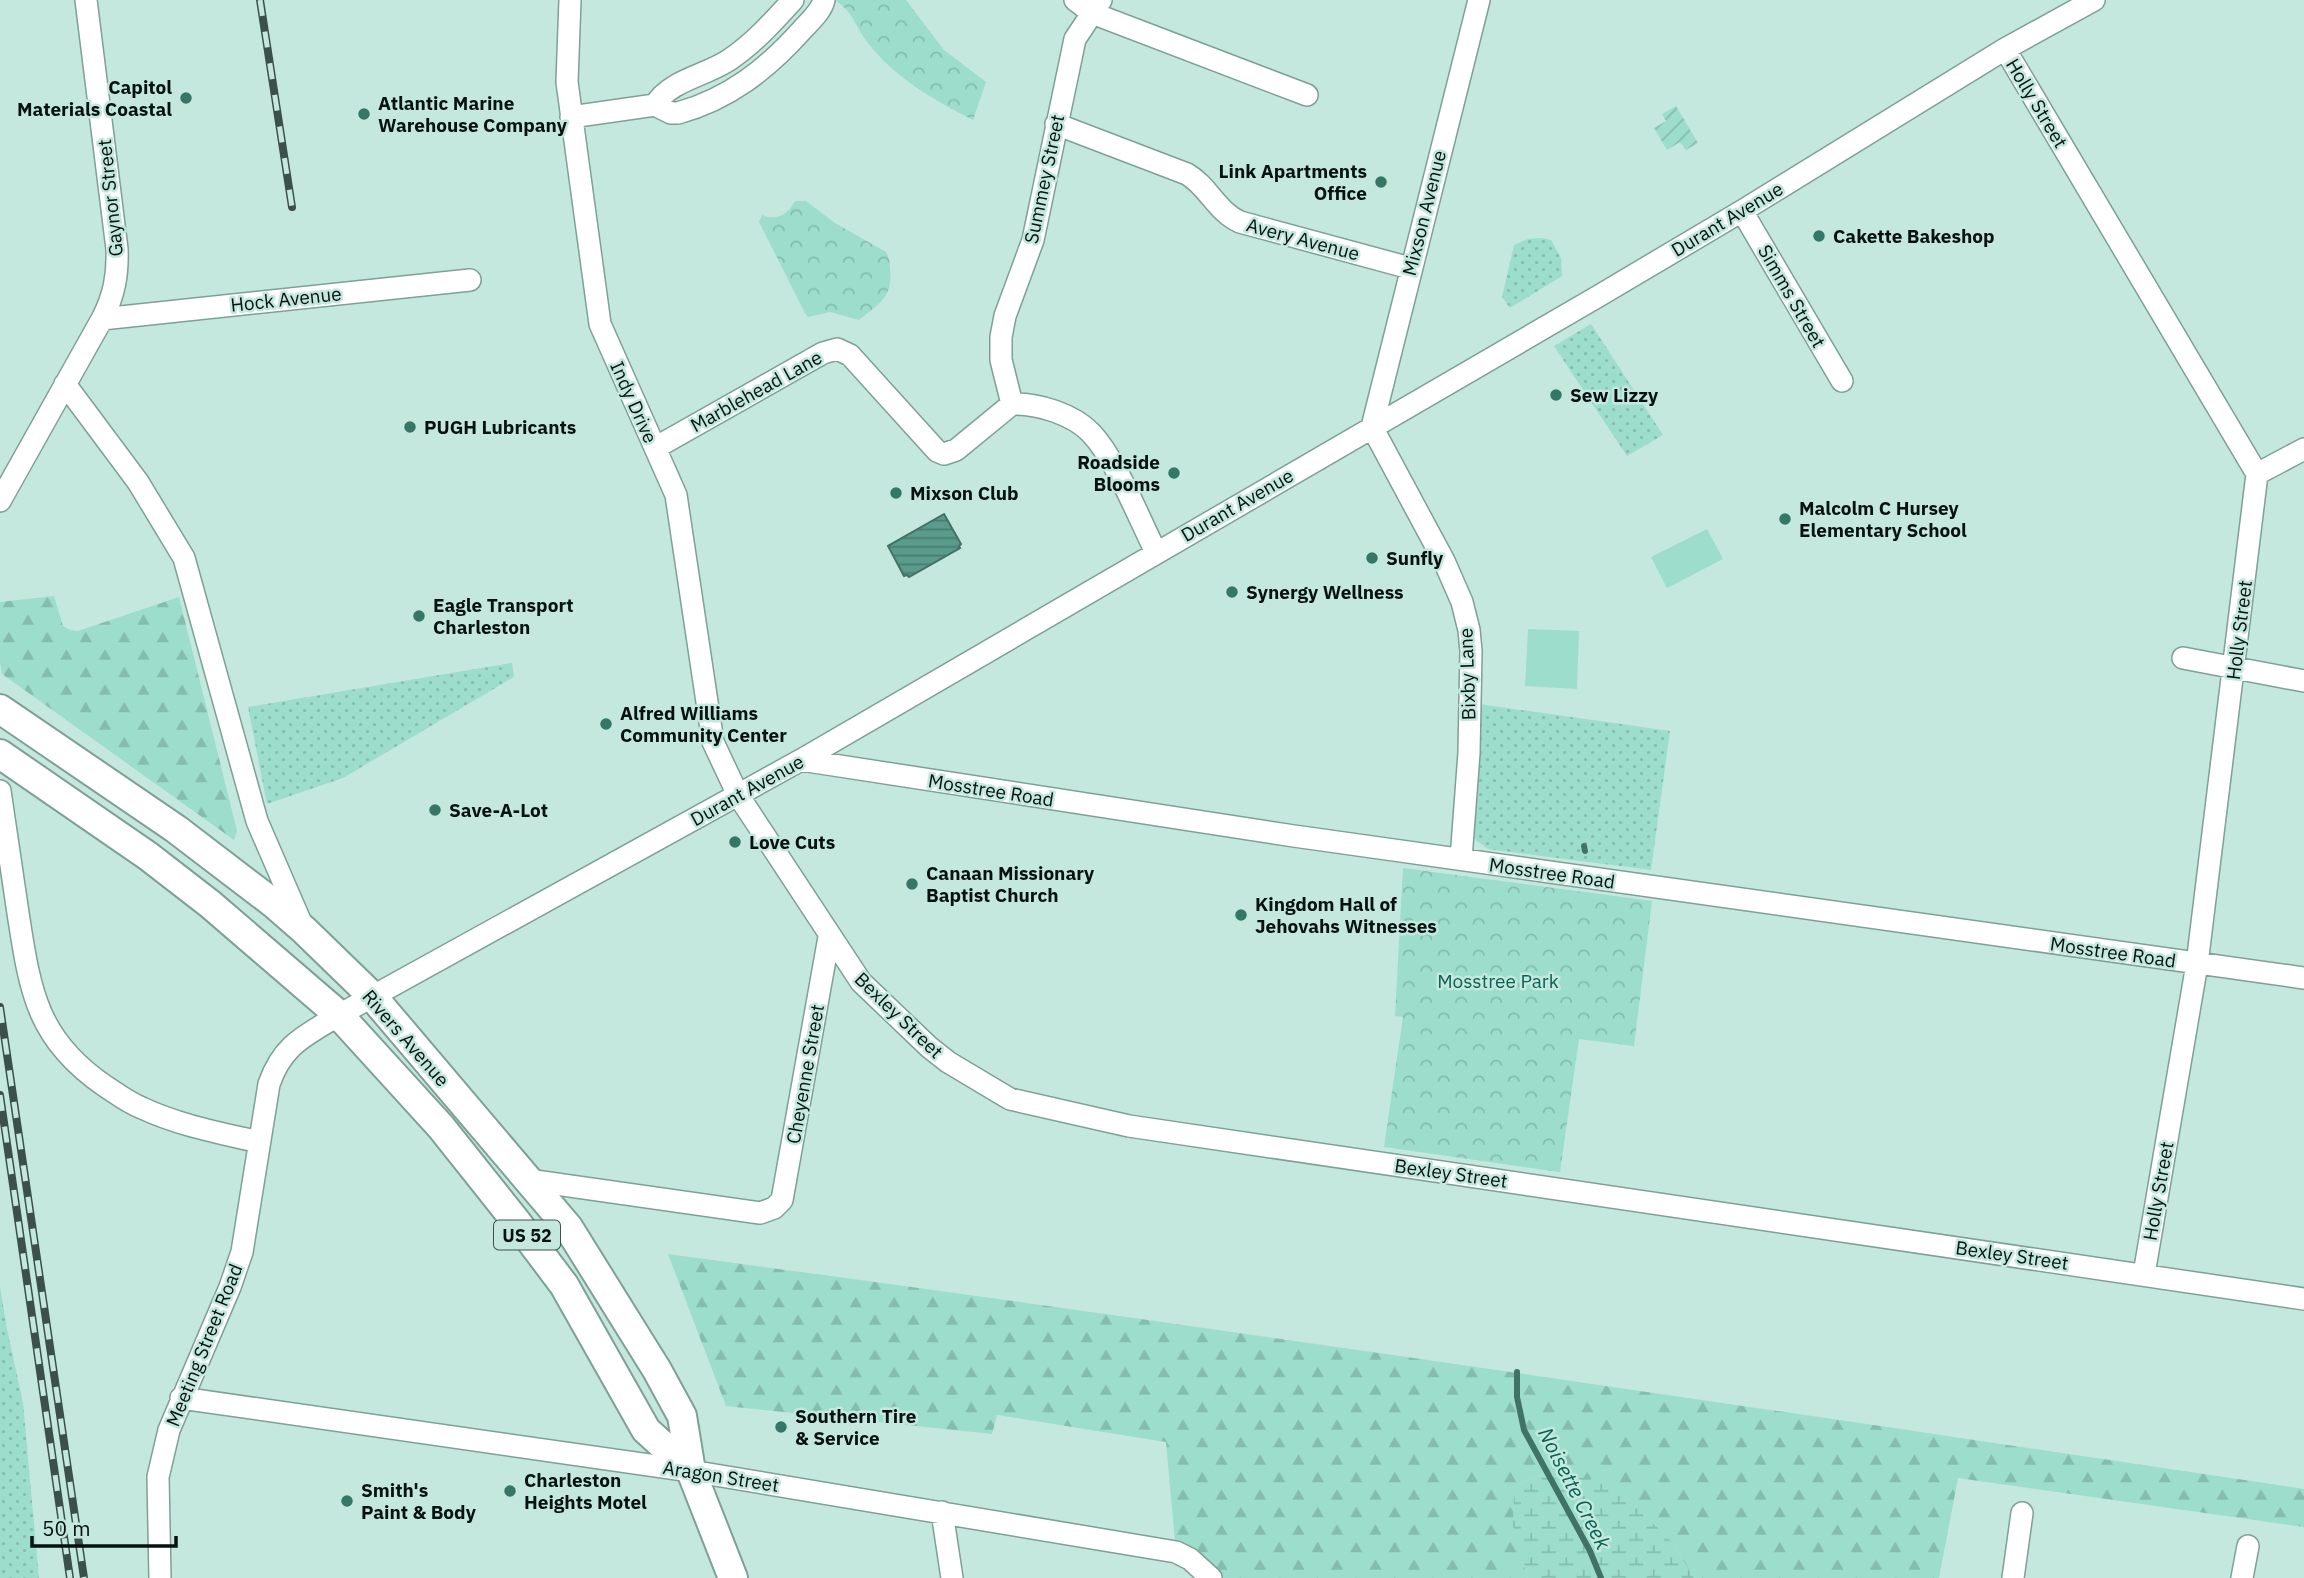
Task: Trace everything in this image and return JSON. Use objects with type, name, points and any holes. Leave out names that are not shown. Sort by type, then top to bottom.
[{"type":"main road","name":"Rivers Avenue","points":[[4,712],[176,829],[304,930],[372,996],[568,1227],[657,1370],[682,1416],[691,1471],[733,1578]]},
{"type":"main road","name":"Rivers Avenue","points":[[9,760],[148,856],[229,920],[339,1015],[441,1127],[507,1209],[564,1285],[646,1430],[691,1471]]},
{"type":"street","name":"Gaynor Street","points":[[65,384],[111,301],[118,265],[86,0]]},
{"type":"street","name":"Indy Drive","points":[[570,0],[566,60],[571,117],[600,324],[678,502],[713,742],[738,795]]},
{"type":"street","points":[[655,105],[669,88],[710,71],[742,50],[764,32],[793,0]]},
{"type":"street","points":[[571,117],[655,105],[671,113],[678,113],[716,100],[736,89],[767,65],[813,18],[824,0]]},
{"type":"street","name":"Mixson Avenue","points":[[1372,427],[1479,0]]},
{"type":"street","name":"Durant Avenue","points":[[372,996],[801,760],[1742,211],[2005,49],[2094,0]]},
{"type":"street","points":[[1089,4],[1307,95]]},
{"type":"street","name":"Summey Street","points":[[1012,404],[1001,360],[1005,316],[1033,240],[1076,38],[1089,4]]},
{"type":"street","name":"Holly Street","points":[[2005,49],[2258,474],[2197,964],[2144,1274]]},
{"type":"street","name":"Avery Avenue","points":[[1056,124],[1187,174],[1199,183],[1229,216],[1240,222],[1410,268]]},
{"type":"street","name":"Simms Street","points":[[1742,211],[1842,381]]},
{"type":"street","name":"Hock Avenue","points":[[102,319],[470,280]]},
{"type":"street","name":"Marblehead Lane","points":[[655,449],[823,353],[837,349],[850,355],[937,451],[944,454],[956,450],[1012,404]]},
{"type":"street","points":[[0,501],[65,384],[138,482],[184,558],[257,821],[304,930]]},
{"type":"street","points":[[1012,404],[1023,404],[1062,415],[1090,432],[1109,458],[1156,552]]},
{"type":"street","name":"Bixby Lane","points":[[1372,427],[1444,561],[1462,602],[1469,631],[1469,752],[1461,859]]},
{"type":"street","points":[[2258,474],[2304,449]]},
{"type":"street","points":[[2183,658],[2304,681]]},
{"type":"street","name":"Mosstree Road","points":[[801,760],[1281,834],[2304,978]]},
{"type":"street","points":[[0,791],[32,990],[46,1025],[57,1043],[91,1076],[142,1109],[201,1128],[259,1142]]},
{"type":"street","name":"Bexley Street","points":[[738,795],[861,982],[948,1062],[1010,1099],[1129,1126],[2304,1298]]},
{"type":"street","name":"Cheyenne Street","points":[[528,1180],[760,1213],[774,1208],[782,1200],[829,937]]},
{"type":"street","name":"Meeting Street Road","points":[[160,1578],[158,1477],[169,1430],[230,1287],[242,1252],[269,1083],[280,1059],[290,1046],[372,996]]},
{"type":"street","name":"Aragon Street","points":[[181,1398],[691,1471],[1176,1552],[1190,1559],[1211,1578]]},
{"type":"street","points":[[942,1513],[952,1578]]},
{"type":"street","points":[[2013,1578],[2022,1513]]},
{"type":"street","points":[[2242,1578],[2248,1546]]},
{"type":"green space","points":[[835,0],[906,0],[944,50],[986,82],[973,120],[930,96],[890,67],[868,43],[847,10]]},
{"type":"green space","points":[[1676,106],[1698,143],[1686,150],[1680,142],[1667,150],[1654,128],[1666,121],[1662,114]]},
{"type":"green space","points":[[795,201],[806,201],[835,223],[886,252],[890,262],[887,293],[879,304],[859,320],[830,312],[808,317],[805,313],[759,222],[762,215],[777,217],[785,213]]},
{"type":"green space","points":[[1528,239],[1551,240],[1561,258],[1562,276],[1510,308],[1502,297],[1514,245]]},
{"type":"green space","points":[[1591,324],[1663,435],[1627,456],[1554,346]]},
{"type":"green space","points":[[1707,529],[1723,559],[1667,588],[1651,557]]},
{"type":"green space","points":[[54,596],[63,626],[78,631],[179,597],[237,831],[234,840],[2,674],[0,602]]},
{"type":"green space","points":[[1528,629],[1579,631],[1577,689],[1525,686]]},
{"type":"green space","points":[[512,663],[514,677],[343,778],[267,804],[248,707]]},
{"type":"green space","points":[[1479,704],[1670,731],[1651,870],[1488,849],[1476,840],[1469,829]]},
{"type":"green space","name":"Mosstree Park","points":[[1403,868],[1652,901],[1634,1046],[1579,1039],[1560,1172],[1384,1147],[1403,1017],[1395,1016]]},
{"type":"green space","points":[[668,1254],[1282,1339],[2304,1489],[2304,1527],[1958,1478],[1939,1578],[1694,1578],[1671,1541],[1548,1475],[1537,1476],[1516,1486],[1528,1578],[1211,1578],[1176,1552],[1166,1442],[997,1415],[992,1434],[726,1406]]},
{"type":"green space","points":[[0,1287],[23,1403],[39,1578],[0,1578]]},
{"type":"green space","points":[[1537,1476],[1608,1480],[1671,1541],[1694,1578],[1528,1578],[1513,1526],[1514,1491],[1516,1486]]},
{"type":"shaded area","points":[[944,514],[961,544],[960,548],[909,577],[904,576],[888,546]]},
{"type":"waterway","name":"Noisette Creek","points":[[1584,846],[1585,851]]},
{"type":"waterway","name":"Noisette Creek","points":[[1517,1372],[1517,1397],[1524,1430],[1590,1551],[1601,1578]]},
{"type":"railway","points":[[260,0],[292,207]]},
{"type":"railway","points":[[0,1007],[84,1578]]},
{"type":"railway","points":[[0,1095],[70,1578]]},
{"type":"place","name":"Capitol Materials Coastal","points":[[186,98]]},
{"type":"place","name":"Atlantic Marine Warehouse Company","points":[[364,114]]},
{"type":"place","name":"Link Apartments Office","points":[[1381,182]]},
{"type":"place","name":"Cakette Bakeshop","points":[[1819,236]]},
{"type":"place","name":"Sew Lizzy","points":[[1556,395]]},
{"type":"place","name":"PUGH Lubricants","points":[[410,427]]},
{"type":"place","name":"Roadside Blooms","points":[[1174,473]]},
{"type":"place","name":"Mixson Club","points":[[896,493]]},
{"type":"place","name":"Malcolm C Hursey Elementary School","points":[[1785,519]]},
{"type":"place","name":"Sunfly","points":[[1372,558]]},
{"type":"place","name":"Synergy Wellness","points":[[1232,592]]},
{"type":"place","name":"Eagle Transport Charleston","points":[[419,616]]},
{"type":"place","name":"Alfred Williams Community Center","points":[[606,724]]},
{"type":"place","name":"Save-A-Lot","points":[[435,810]]},
{"type":"place","name":"Love Cuts","points":[[735,842]]},
{"type":"place","name":"Canaan Missionary Baptist Church","points":[[912,884]]},
{"type":"place","name":"Kingdom Hall of Jehovahs Witnesses","points":[[1241,915]]},
{"type":"place","name":"Southern Tire & Service","points":[[781,1427]]},
{"type":"place","name":"Charleston Heights Motel","points":[[510,1491]]},
{"type":"place","name":"Smith's Paint & Body","points":[[347,1501]]}]
